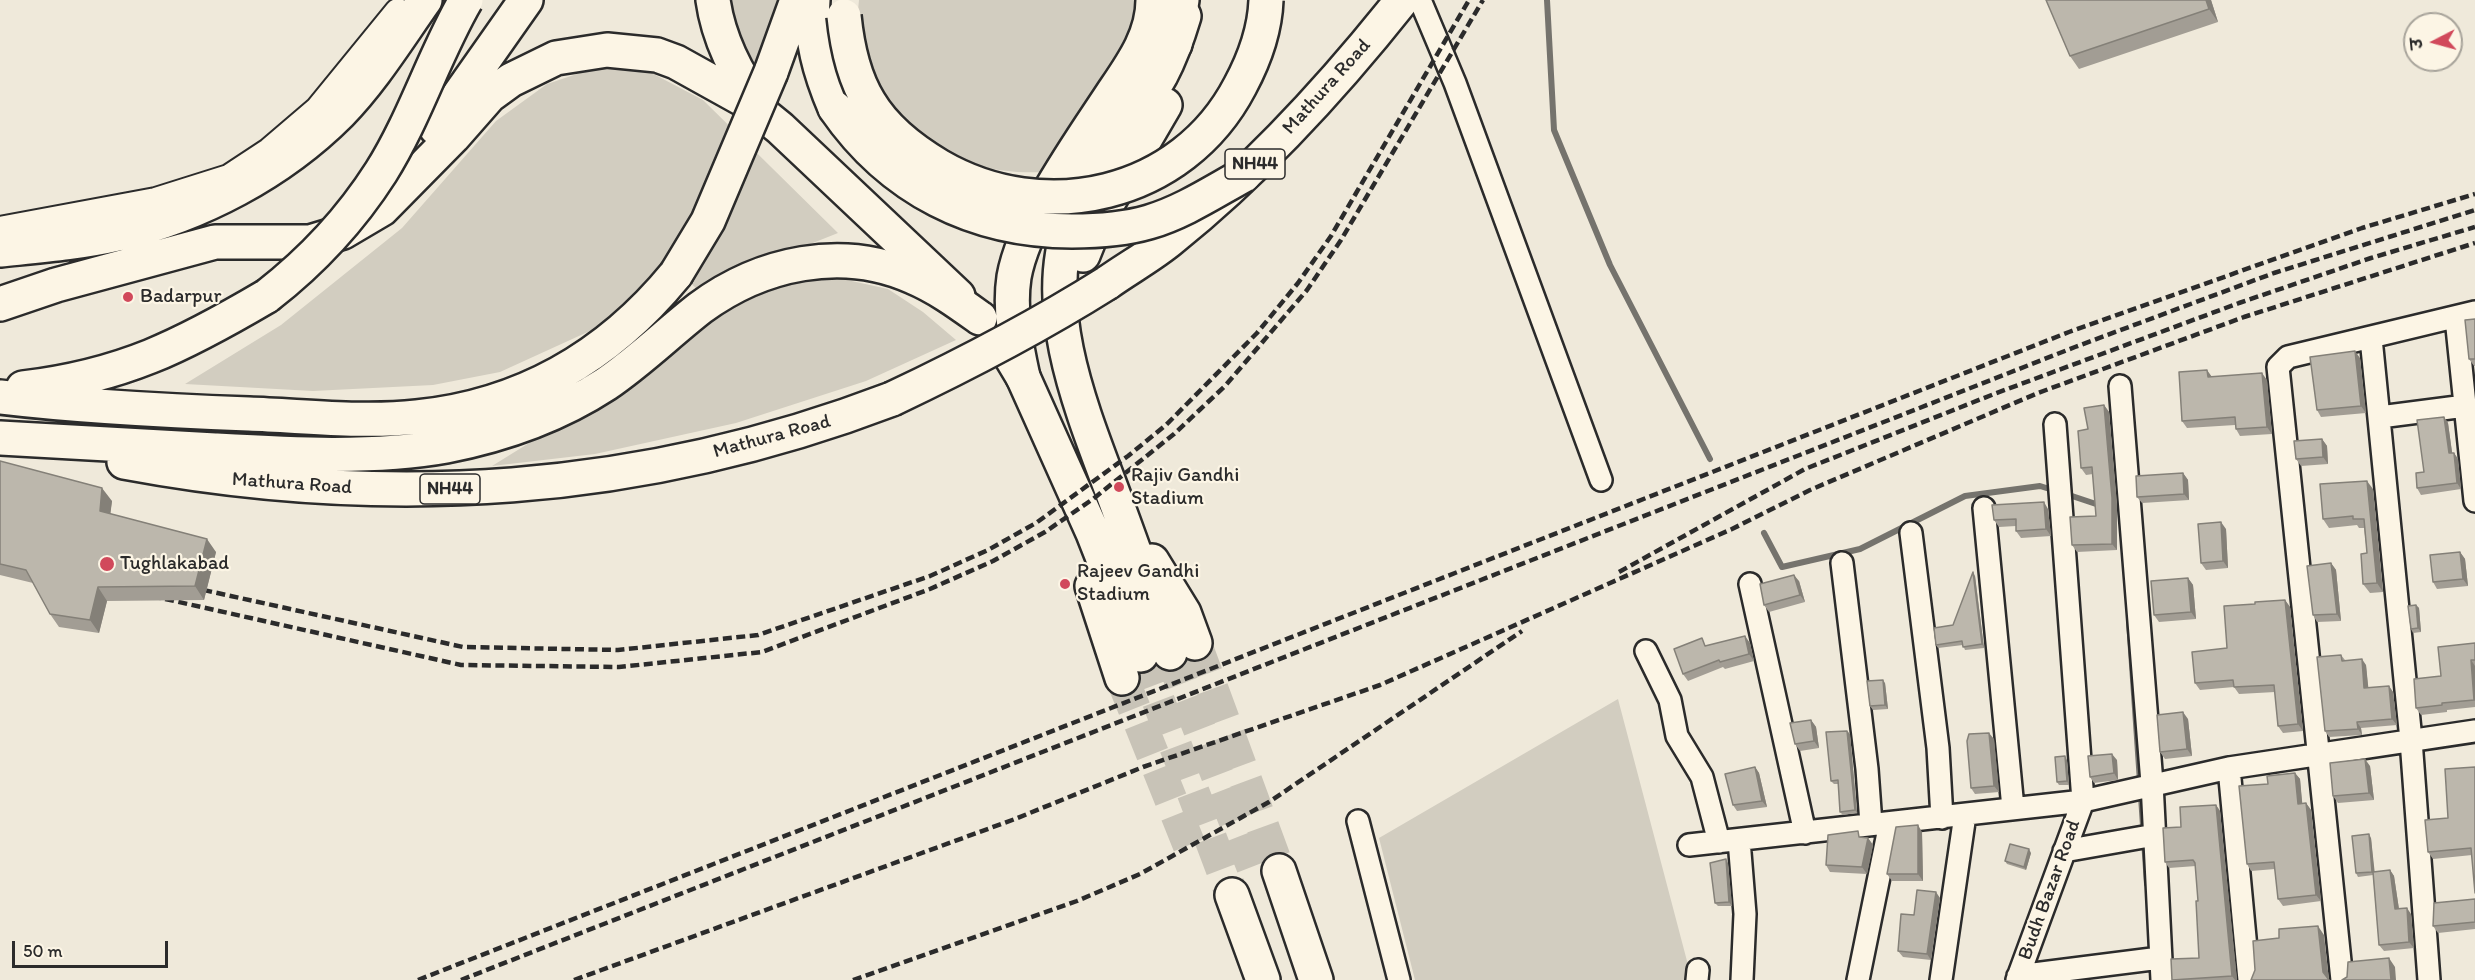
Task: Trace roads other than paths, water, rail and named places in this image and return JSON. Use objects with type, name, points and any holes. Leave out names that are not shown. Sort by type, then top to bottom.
[{"type":"main road","points":[[0,250],[77,242],[127,232],[196,209],[235,190],[278,163],[339,113],[369,80],[426,0]]},
{"type":"main road","points":[[0,390],[48,385],[126,368],[171,350],[222,323],[267,296],[289,279],[331,237],[381,171],[466,0]]},
{"type":"main road","points":[[404,184],[434,131],[526,0]]},
{"type":"main road","points":[[713,0],[721,33],[730,56],[753,96],[780,128],[980,318],[1007,350],[1023,377],[1084,515],[1078,543],[1157,657],[1118,506],[1074,379],[1059,301],[1062,252],[1071,222],[1087,190],[1161,74],[1175,44],[1190,0]]},
{"type":"main road","points":[[0,397],[55,404],[391,418],[418,417],[506,398],[571,369],[599,350],[644,312],[676,274],[693,247],[726,181],[797,0]]},
{"type":"main road","points":[[813,0],[812,21],[816,51],[823,77],[835,108],[852,133],[891,171],[948,205],[984,220],[1050,231],[1090,231],[1148,222],[1178,211],[1244,175]]},
{"type":"main road","points":[[844,0],[847,46],[855,73],[869,102],[885,124],[929,160],[978,185],[1015,195],[1059,198],[1084,196],[1133,184],[1176,161],[1197,143],[1234,98],[1247,73],[1260,34],[1266,0]]},
{"type":"main road","points":[[1023,377],[1016,347],[1013,295],[1022,250],[1035,221],[1082,140],[1138,56],[1148,33],[1153,0]]},
{"type":"main road","points":[[1175,44],[1182,0]]},
{"type":"main road","name":"Mathura Road","points":[[0,438],[193,475],[283,485],[369,490],[436,490],[548,484],[598,477],[724,452],[830,423],[891,399],[987,354],[1042,324],[1170,240],[1244,175],[1329,90],[1402,0]]},
{"type":"main road","points":[[0,304],[56,285],[215,242],[297,243],[324,239],[362,223],[382,209],[404,184],[453,137],[489,96],[511,80],[556,58],[580,52],[631,51],[676,62],[726,87],[780,128]]},
{"type":"main road","points":[[0,438],[284,454],[360,453],[430,447],[486,437],[535,421],[605,385],[645,356],[699,310],[745,279],[767,271],[818,261],[868,264],[911,276],[980,318]]},
{"type":"main road","points":[[1060,460],[1091,432]]},
{"type":"main road","points":[[1241,980],[1245,886]]},
{"type":"main road","points":[[1245,886],[1263,980]]},
{"type":"main road","points":[[1245,886],[1297,980]]},
{"type":"main road","points":[[1245,886],[1316,980]]},
{"type":"street","points":[[0,230],[156,201],[229,178],[270,151],[318,110],[351,73],[406,0]]},
{"type":"street","points":[[1420,0],[1459,94],[1601,480]]},
{"type":"street","points":[[2342,980],[2278,367],[2288,357],[2465,315],[2465,406],[2475,501]]},
{"type":"street","points":[[2371,338],[2412,740],[2429,980]]},
{"type":"street","points":[[2120,386],[2154,959],[2162,980]]},
{"type":"street","points":[[2380,417],[2465,406]]},
{"type":"street","points":[[2055,424],[2083,801]]},
{"type":"street","points":[[1984,508],[2013,808]]},
{"type":"street","points":[[1911,533],[1938,748],[1942,818]]},
{"type":"street","points":[[1842,563],[1867,769],[1880,824],[1858,980]]},
{"type":"street","points":[[1750,584],[1805,832]]},
{"type":"street","points":[[1646,651],[1670,700],[1677,736],[1702,777],[1729,841],[1745,914],[1742,980]]},
{"type":"street","points":[[1689,845],[2083,801],[2229,768],[2475,731]]},
{"type":"street","points":[[2229,768],[2249,980]]},
{"type":"street","name":"Budh Bazar Road","points":[[2018,978],[2083,801]]},
{"type":"street","points":[[1941,980],[1965,815]]},
{"type":"street","points":[[1358,821],[1399,980]]},
{"type":"street","points":[[2064,851],[2147,836]]},
{"type":"street","points":[[2018,978],[2154,959]]},
{"type":"waterway","points":[[1547,0],[1554,130],[1610,265],[1710,459]]},
{"type":"waterway","points":[[1764,533],[1782,567],[1860,549],[1965,496],[2040,486],[2056,491]]},
{"type":"waterway","points":[[2066,494],[2102,506]]},
{"type":"waterway","points":[[2129,621],[2147,884]]},
{"type":"tunnel","points":[[1195,643],[1279,871]]},
{"type":"tunnel","points":[[1170,653],[1258,880]]},
{"type":"tunnel","points":[[1141,655],[1232,895]]},
{"type":"tunnel","points":[[1122,678],[1194,857]]},
{"type":"railway","points":[[190,587],[463,647],[618,650],[758,635],[930,576],[988,550],[1036,523],[1128,456],[1166,425],[1257,333],[1298,283],[1331,236],[1469,0]]},
{"type":"railway","points":[[152,596],[461,665],[619,667],[762,652],[930,589],[993,561],[1045,532],[1093,499],[1174,434],[1225,386],[1307,290],[1341,240],[1483,0]]},
{"type":"railway","points":[[418,980],[2069,332],[2362,228],[2475,194]]},
{"type":"railway","points":[[461,980],[2075,347],[2274,273],[2475,210]]},
{"type":"railway","points":[[1619,572],[1805,469],[1994,394],[2239,303],[2371,258],[2475,227]]},
{"type":"railway","points":[[574,980],[1015,819],[1143,767],[1380,685],[1732,529],[1810,490],[2038,393],[2244,317],[2475,243]]},
{"type":"railway","points":[[853,980],[1077,901],[1140,874],[1269,802],[1522,631]]},
{"type":"place","name":"Badarpur","points":[[128,297]]},
{"type":"place","name":"Rajiv Gandhi Stadium","points":[[1119,487]]},
{"type":"place","name":"Tughlakabad","points":[[107,564]]},
{"type":"place","name":"Rajeev Gandhi Stadium","points":[[1065,584]]}]
